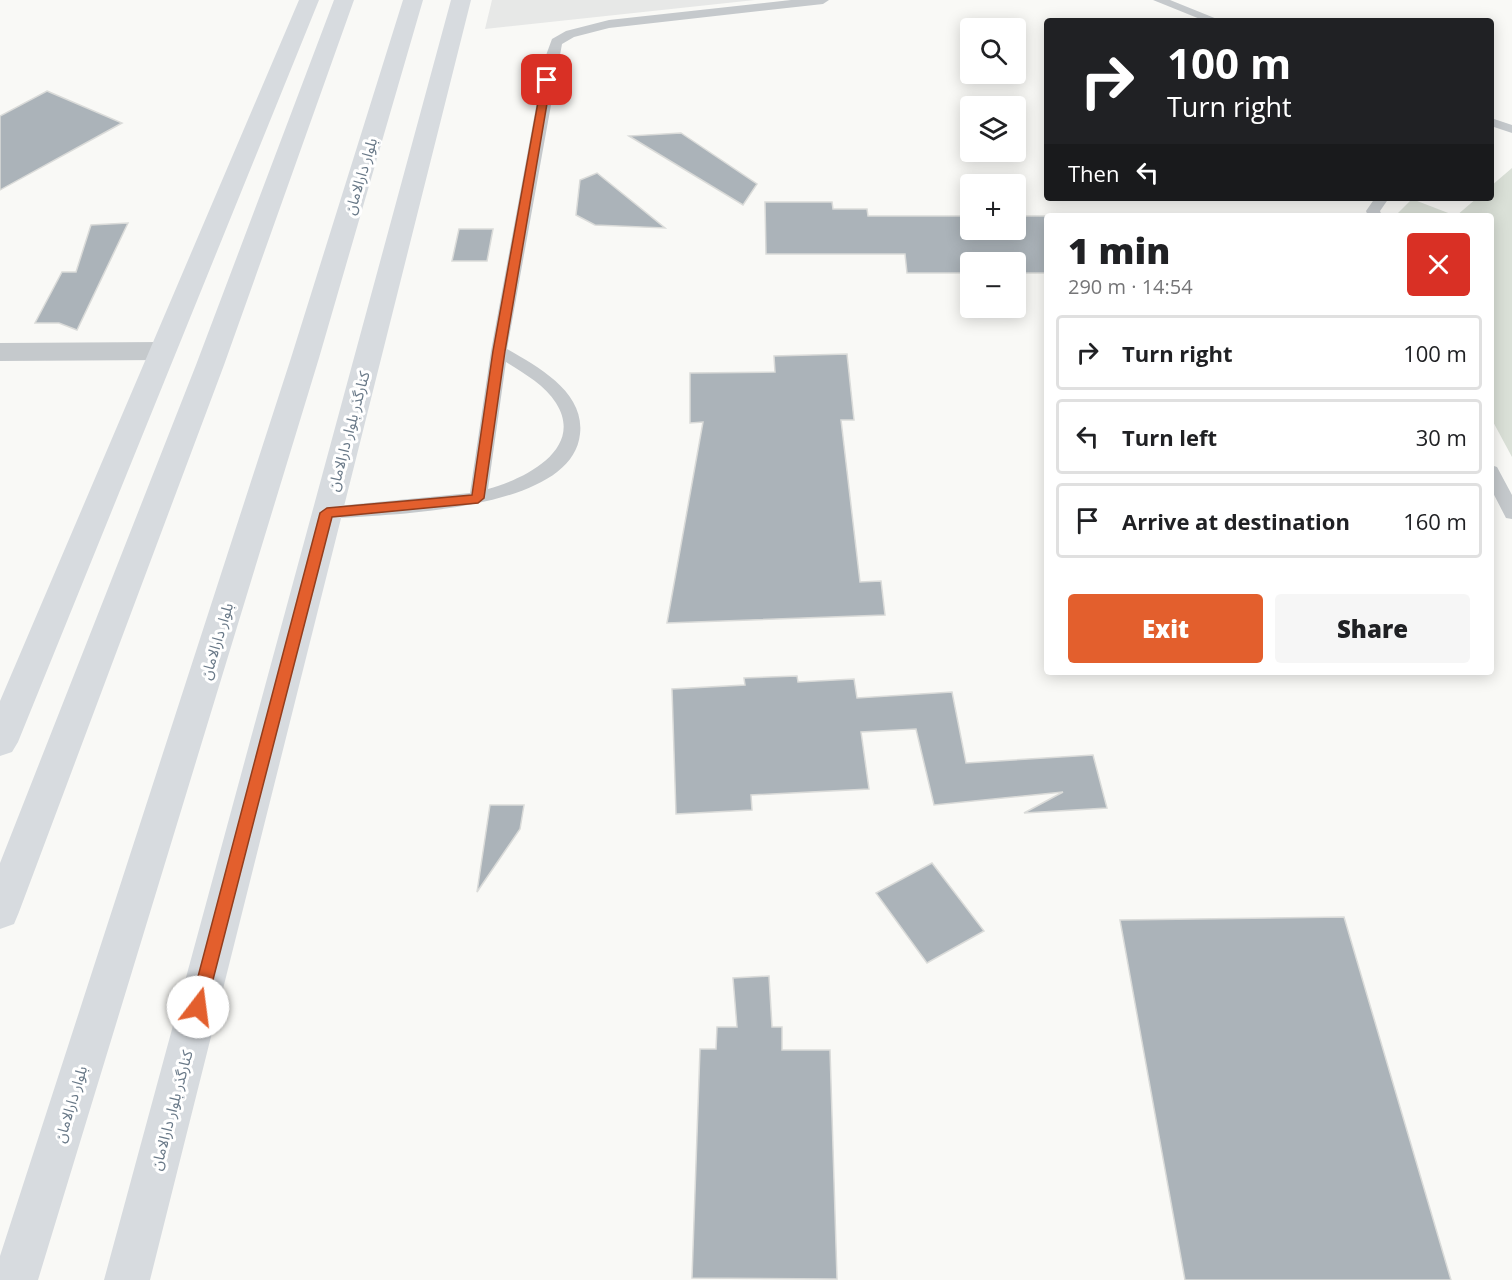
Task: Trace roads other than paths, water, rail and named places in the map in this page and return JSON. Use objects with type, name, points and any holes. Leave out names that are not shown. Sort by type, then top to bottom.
[{"type":"main road","points":[[0,742],[309,0]]},
{"type":"main road","points":[[0,912],[210,365],[344,0]]},
{"type":"main road","name":"بلوار دارالامان","points":[[15,1280],[305,358],[413,0]]},
{"type":"main road","name":"کنارگذر بلوار دارالامان","points":[[127,1280],[461,0]]},
{"type":"street","points":[[0,352],[162,351]]},
{"type":"lane","points":[[478,498],[499,351],[551,58],[556,42],[570,34],[609,24],[823,0]]},
{"type":"lane","points":[[1159,0],[1207,18]]},
{"type":"lane","points":[[1494,123],[1512,129]]},
{"type":"lane","points":[[327,513],[478,498],[515,488],[537,477],[566,453],[574,431],[567,406],[547,382],[499,351]]},
{"type":"lane","points":[[1494,477],[1512,513]]}]
